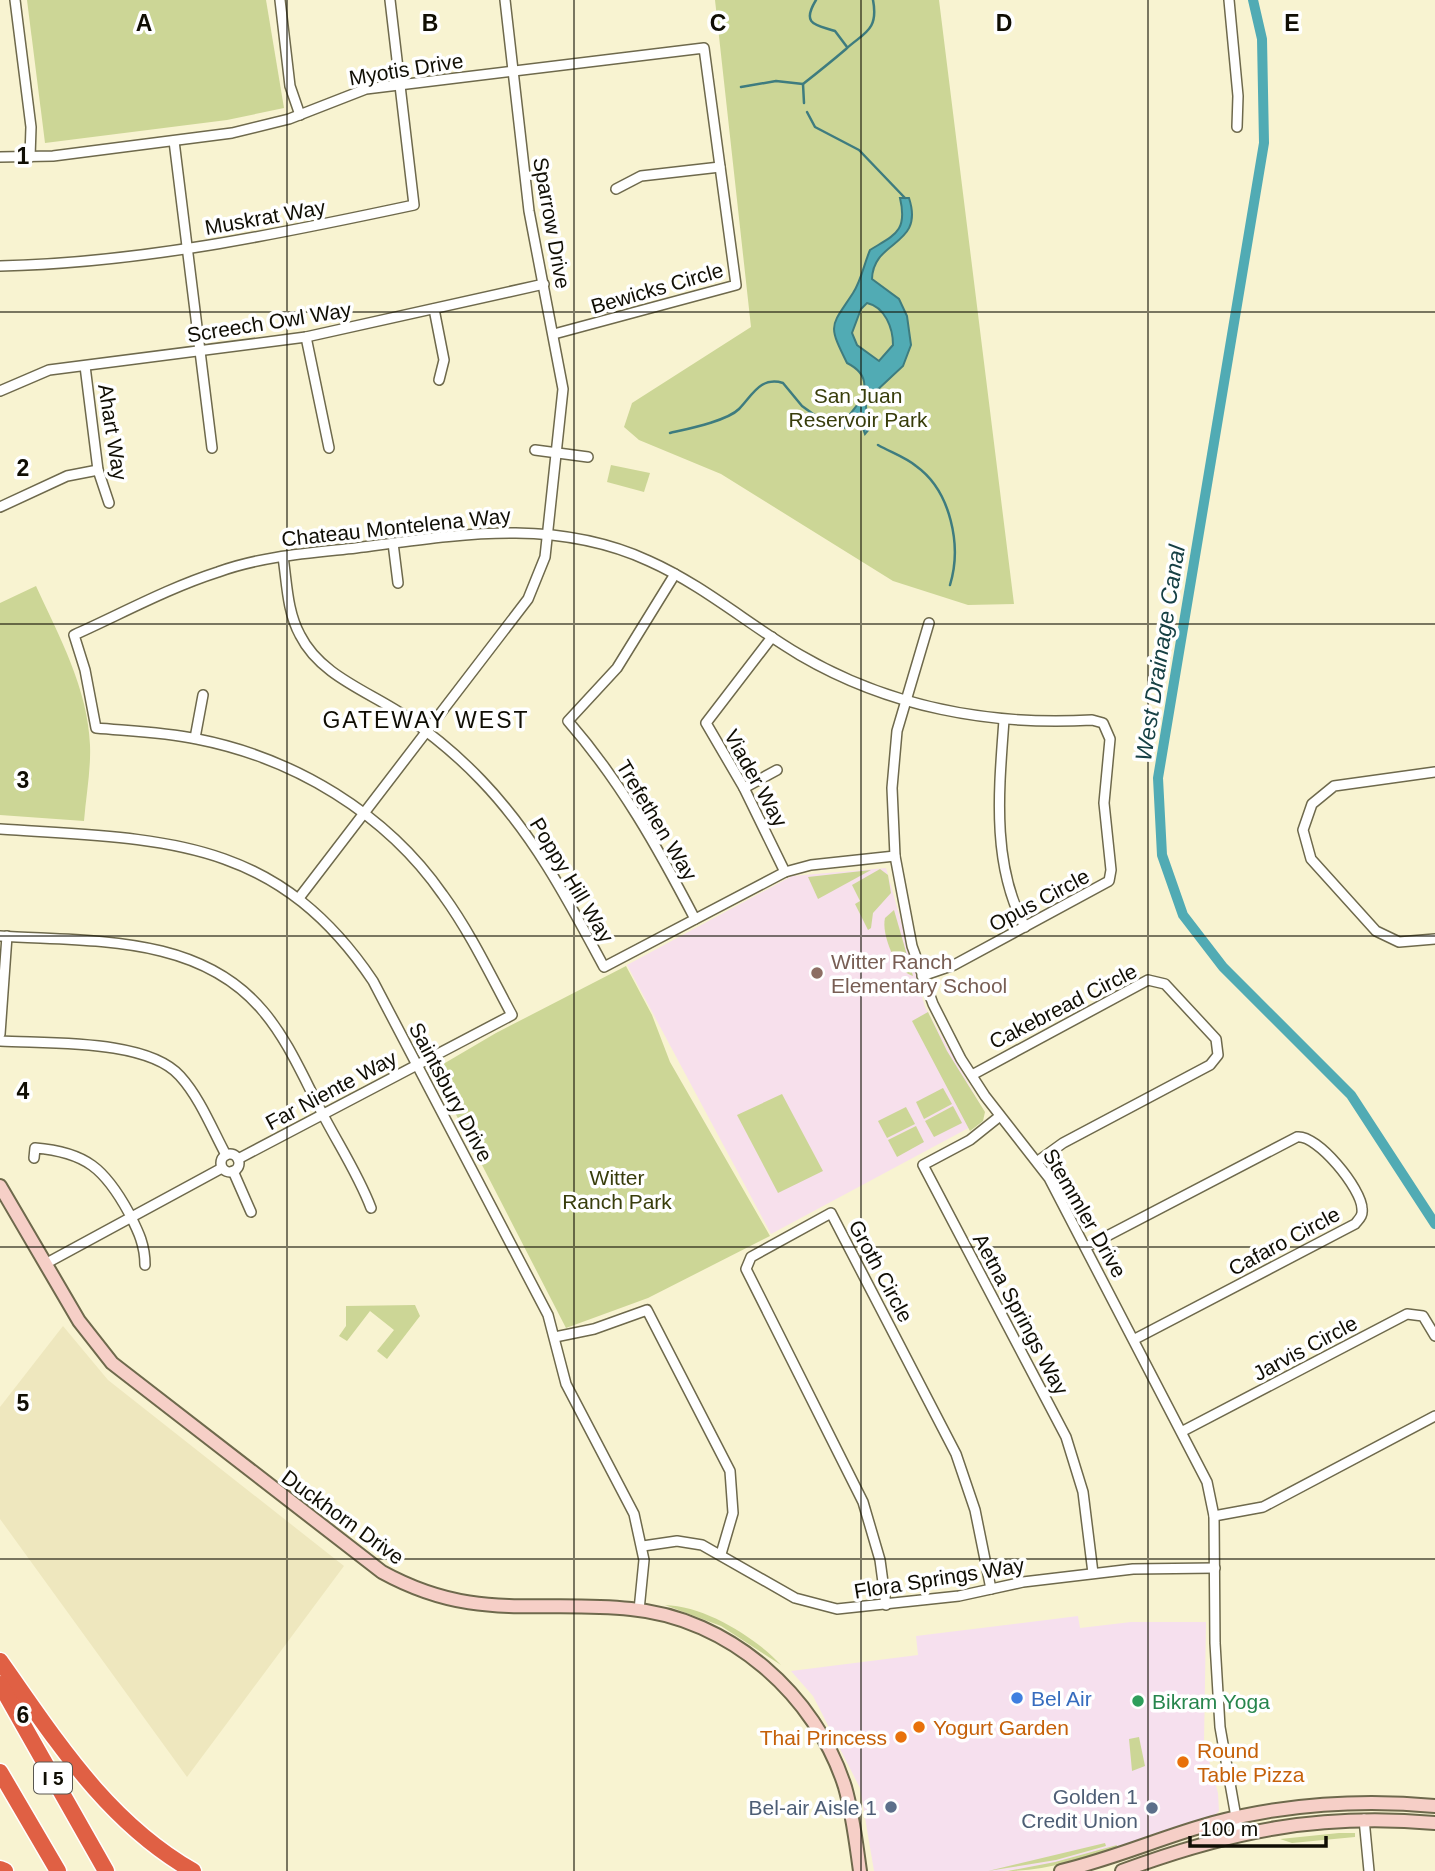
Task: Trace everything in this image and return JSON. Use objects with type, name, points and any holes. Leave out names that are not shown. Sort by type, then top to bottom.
[{"type":"highway","points":[[0,1661],[98,1796],[134,1830],[193,1871]]},
{"type":"highway","name":"I 5","points":[[0,1684],[106,1871]]},
{"type":"highway","name":"I 5","points":[[0,1772],[58,1871]]},
{"type":"highway","points":[[0,1869],[5,1871]]},
{"type":"street","points":[[15,0],[31,127],[30,157]]},
{"type":"street","points":[[280,0],[290,86],[300,115]]},
{"type":"street","points":[[390,0],[400,85]]},
{"type":"street","name":"Sparrow Drive","points":[[299,898],[535,586],[545,557],[563,389],[529,211],[505,0]]},
{"type":"street","points":[[1229,0],[1238,96],[1237,127]]},
{"type":"street","name":"Myotis Drive","points":[[0,157],[30,157],[243,131],[300,115],[351,93],[704,48],[720,167]]},
{"type":"street","name":"Muskrat Way","points":[[0,266],[80,262],[245,241],[415,205],[400,85]]},
{"type":"street","points":[[174,141],[212,448]]},
{"type":"street","points":[[617,190],[641,176],[720,167]]},
{"type":"street","name":"Bewicks Circle","points":[[554,334],[736,285],[720,167]]},
{"type":"street","name":"Screech Owl Way","points":[[0,391],[48,370],[306,337],[544,284]]},
{"type":"street","points":[[434,309],[444,360],[439,380]]},
{"type":"street","points":[[306,337],[329,448]]},
{"type":"street","name":"Ahart Way","points":[[85,366],[98,470],[109,503]]},
{"type":"street","points":[[536,450],[588,457]]},
{"type":"street","points":[[0,506],[67,476],[98,470]]},
{"type":"street","name":"Chateau Montelena Way","points":[[74,635],[197,579],[242,564],[481,532],[548,533],[602,544],[675,574],[832,672],[906,701]]},
{"type":"street","points":[[393,543],[398,583]]},
{"type":"street","name":"Poppy Hill Way","points":[[283,557],[294,623],[314,656],[339,677],[379,698],[426,731],[480,778],[526,831],[564,890],[604,967],[785,872],[810,865],[895,856]]},
{"type":"street","name":"Trefethen Way","points":[[675,574],[617,668],[568,721],[637,812],[695,919]]},
{"type":"street","name":"Stemmler Drive","points":[[929,623],[894,751],[892,800],[895,856],[906,920],[922,976],[945,1028],[1000,1116],[1038,1161],[1184,1432],[1207,1482],[1214,1516],[1215,1643],[1220,1727],[1239,1834]]},
{"type":"street","name":"Far Niente Way","points":[[74,635],[85,670],[96,728],[195,738],[227,746],[286,767],[335,793],[405,850],[441,892],[472,939],[512,1015],[238,1159]]},
{"type":"street","name":"Viader Way","points":[[772,637],[706,723],[744,788],[785,872]]},
{"type":"street","points":[[195,738],[203,695]]},
{"type":"street","name":"Opus Circle","points":[[906,701],[1004,720],[1092,720],[1103,723],[1109,733],[1104,803],[1111,876],[1105,885],[954,965],[922,976]]},
{"type":"street","points":[[1004,720],[999,795],[1001,844],[1011,899],[1025,927]]},
{"type":"street","points":[[744,788],[778,770]]},
{"type":"street","points":[[1435,772],[1334,786],[1312,804],[1303,830],[1311,859],[1376,931],[1399,942],[1435,939]]},
{"type":"street","name":"Saintsbury Drive","points":[[0,829],[177,844],[231,860],[299,898],[336,932],[373,981],[548,1315],[566,1384],[634,1514],[643,1546],[644,1576],[639,1610]]},
{"type":"street","points":[[0,1034],[4,936],[142,947],[196,961],[245,992],[278,1031],[371,1208]]},
{"type":"street","name":"Cakebread Circle","points":[[972,1075],[1148,980],[1165,984],[1216,1039],[1219,1055],[1210,1065],[1063,1143],[1038,1161]]},
{"type":"street","points":[[0,1041],[129,1050],[163,1062],[189,1086],[226,1155]]},
{"type":"street","name":"Aetna Springs Way","points":[[1000,1116],[970,1140],[923,1165],[1073,1453],[1083,1492],[1093,1573]]},
{"type":"street","name":"Cafaro Circle","points":[[1086,1247],[1297,1137],[1310,1138],[1331,1158],[1348,1179],[1362,1205],[1361,1217],[1355,1224],[1135,1339]]},
{"type":"street","points":[[34,1158],[35,1148],[49,1149],[69,1153],[92,1164],[110,1182],[130,1216],[145,1246],[145,1265]]},
{"type":"street","points":[[226,1155],[238,1159],[238,1167],[233,1171]]},
{"type":"street","points":[[222,1168],[221,1161],[226,1155]]},
{"type":"street","points":[[45,1264],[222,1168],[233,1171]]},
{"type":"street","points":[[233,1171],[251,1212]]},
{"type":"street","name":"Duckhorn Drive","points":[[0,1186],[94,1343],[124,1375],[382,1572],[432,1595],[477,1605],[639,1610],[683,1620],[722,1638],[758,1662],[793,1696],[818,1731],[844,1786],[853,1821],[860,1871]]},
{"type":"street","name":"Groth Circle","points":[[886,1605],[880,1560],[863,1502],[746,1269],[751,1258],[831,1213],[956,1454],[975,1510],[991,1589]]},
{"type":"street","points":[[555,1337],[594,1329],[647,1310],[730,1471],[733,1513],[721,1553]]},
{"type":"street","name":"Jarvis Circle","points":[[1184,1432],[1408,1314],[1423,1317],[1435,1336]]},
{"type":"street","points":[[1214,1516],[1263,1507],[1435,1416]]},
{"type":"street","name":"Flora Springs Way","points":[[643,1546],[677,1541],[702,1545],[810,1604],[837,1609],[886,1605],[1093,1573],[1133,1569],[1215,1568]]},
{"type":"street","points":[[1061,1871],[1237,1818],[1336,1804],[1435,1806]]},
{"type":"street","points":[[1364,1819],[1369,1871]]},
{"type":"street","points":[[1122,1871],[1205,1842],[1301,1823],[1364,1819],[1435,1823]]},
{"type":"shaded area","points":[[886,868],[925,1007],[984,1111],[976,1124],[771,1234],[627,965],[792,876]]},
{"type":"shaded area","points":[[63,1326],[108,1380],[344,1566],[187,1777],[0,1519],[0,1407]]},
{"type":"shaded area","points":[[1078,1616],[1080,1628],[1131,1622],[1206,1622],[1204,1742],[1218,1793],[1219,1811],[1214,1816],[1116,1848],[1044,1867],[1002,1871],[874,1871],[860,1788],[813,1696],[791,1671],[918,1655],[916,1636]]},
{"type":"green space","points":[[27,0],[266,0],[284,108],[227,120],[45,143]]},
{"type":"green space","name":"San Juan Reservoir Park","points":[[715,0],[939,0],[1014,604],[968,605],[893,581],[721,474],[639,440],[624,427],[632,403],[751,327]]},
{"type":"green space","points":[[611,465],[650,473],[644,492],[607,482]]},
{"type":"green space","points":[[36,586],[71,663],[84,704],[90,754],[84,821],[0,815],[0,603]]},
{"type":"green space","points":[[880,869],[888,875],[891,893],[873,913],[871,928],[868,930],[855,904],[860,901],[852,885]]},
{"type":"green space","points":[[871,870],[818,899],[808,877]]},
{"type":"green space","points":[[894,910],[913,976],[901,968],[885,933],[885,918]]},
{"type":"green space","name":"Witter Ranch Park","points":[[626,966],[652,1015],[670,1062],[770,1236],[648,1298],[566,1328],[433,1070],[496,1033]]},
{"type":"green space","points":[[928,1012],[947,1051],[985,1112],[983,1121],[970,1131],[912,1021]]},
{"type":"green space","points":[[943,1088],[952,1104],[924,1119],[916,1102]]},
{"type":"green space","points":[[782,1094],[823,1171],[778,1193],[737,1115]]},
{"type":"green space","points":[[953,1106],[962,1123],[934,1137],[925,1121]]},
{"type":"green space","points":[[906,1107],[915,1124],[887,1138],[878,1121]]},
{"type":"green space","points":[[916,1126],[924,1142],[897,1157],[888,1140]]},
{"type":"green space","points":[[415,1305],[420,1316],[387,1359],[377,1351],[394,1330],[370,1311],[347,1341],[339,1336],[346,1326],[346,1306]]},
{"type":"green space","points":[[665,1605],[696,1611],[728,1625],[758,1644],[781,1665],[721,1626]]},
{"type":"green space","points":[[1139,1737],[1145,1766],[1132,1771],[1129,1739]]},
{"type":"green space","points":[[1355,1833],[1355,1837],[1292,1843],[1280,1839]]},
{"type":"green space","points":[[1105,1843],[1106,1846],[1056,1860],[988,1871]]},
{"type":"green space","points":[[1117,1845],[1116,1848],[1063,1864],[1008,1871],[1055,1862]]},
{"type":"water","points":[[900,198],[909,198],[912,214],[910,226],[905,235],[880,256],[872,279],[899,299],[907,316],[911,345],[903,366],[873,394],[866,405],[867,425],[870,428],[865,434],[860,420],[856,419],[844,428],[841,426],[843,420],[857,406],[864,392],[864,385],[860,373],[847,363],[836,340],[834,326],[858,283],[870,250],[897,231],[902,209]],"holes":[[[867,303],[873,305],[887,319],[893,338],[893,345],[879,361],[857,345],[852,333],[861,309]]]},
{"type":"waterway","points":[[816,0],[810,20],[835,31],[847,47]]},
{"type":"waterway","points":[[741,87],[776,81],[803,84],[864,35],[874,18],[873,0]]},
{"type":"waterway","name":"West Drainage Canal","points":[[1253,0],[1262,39],[1264,143],[1158,778],[1162,855],[1183,915],[1223,967],[1351,1095],[1435,1224]]},
{"type":"waterway","points":[[803,84],[804,103]]},
{"type":"waterway","points":[[807,112],[815,127],[859,150],[905,198]]},
{"type":"waterway","points":[[670,433],[726,417],[739,409],[753,393],[768,382],[783,383],[802,406],[827,424]]},
{"type":"waterway","points":[[878,445],[916,466],[938,490],[951,520],[954,537],[955,553],[950,585]]},
{"type":"place","name":"Witter Ranch Elementary School","points":[[817,973]]},
{"type":"place","name":"Bel Air","points":[[1017,1698]]},
{"type":"place","name":"Bikram Yoga","points":[[1138,1701]]},
{"type":"place","name":"Yogurt Garden","points":[[919,1727]]},
{"type":"place","name":"Thai Princess","points":[[901,1737]]},
{"type":"place","name":"Round Table Pizza","points":[[1183,1762]]},
{"type":"place","name":"Bel-air Aisle 1","points":[[891,1807]]},
{"type":"place","name":"Golden 1 Credit Union","points":[[1152,1808]]},
{"type":"district","name":"GATEWAY WEST","points":[[426,720]]}]
